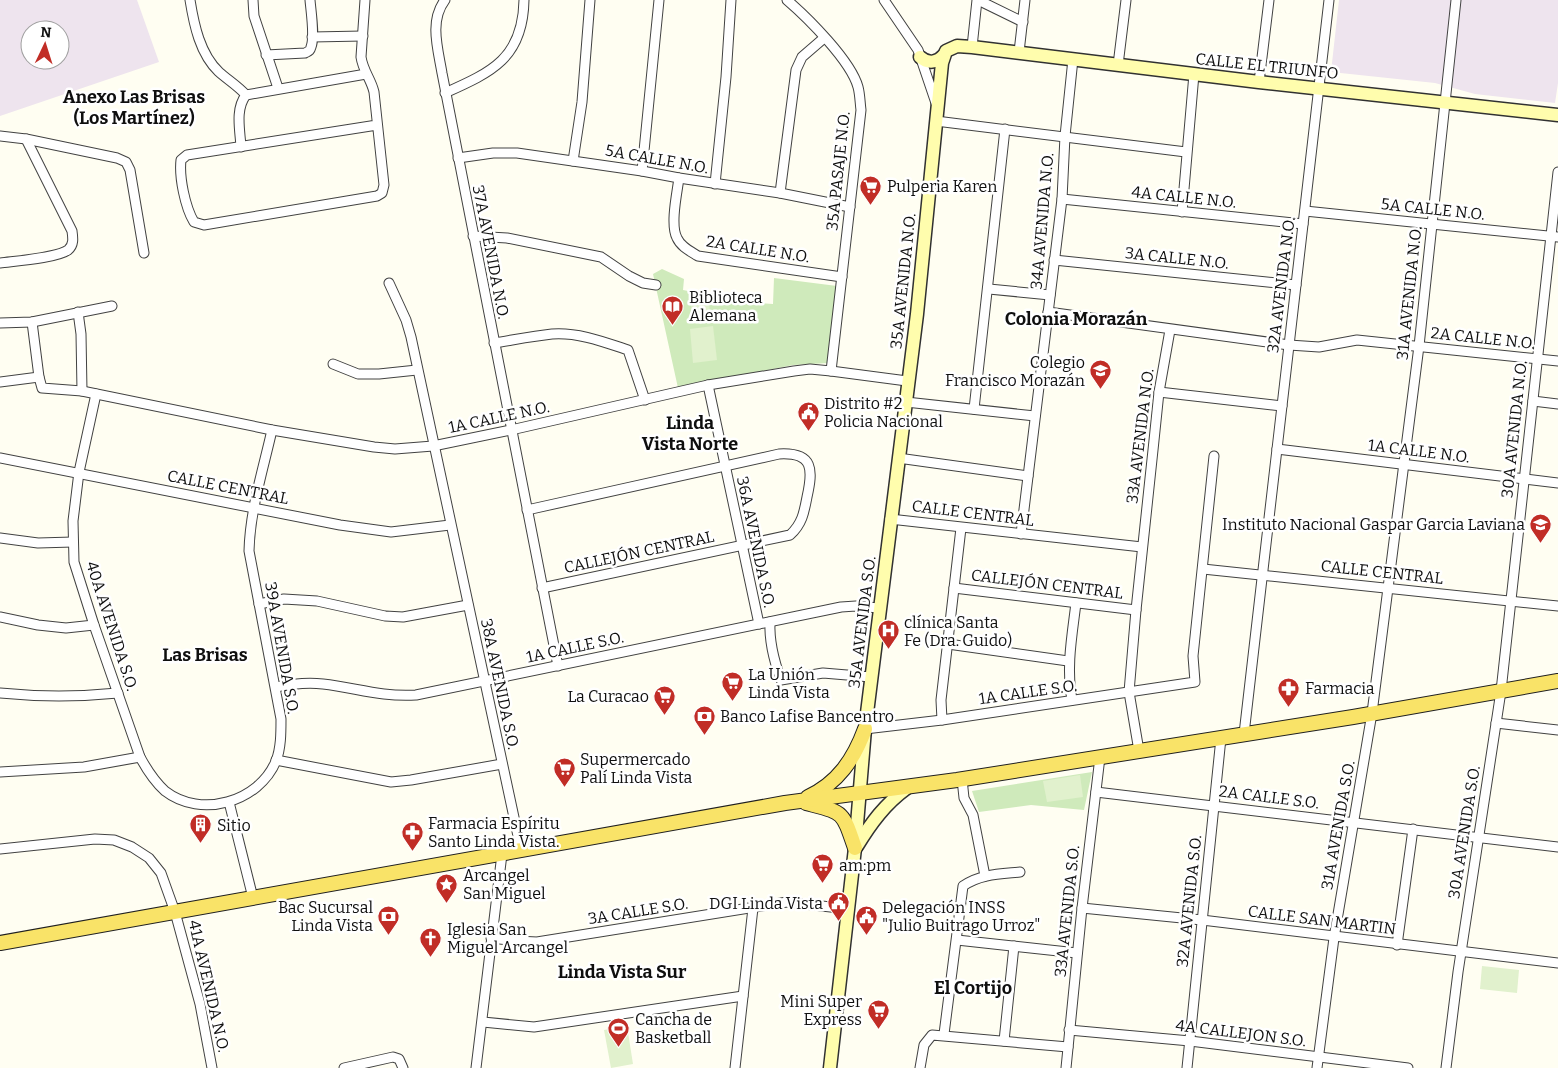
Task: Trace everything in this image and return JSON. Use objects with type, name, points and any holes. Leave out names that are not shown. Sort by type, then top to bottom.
[{"type":"main road","name":"CALLE EL TRIUNFO","points":[[920,57],[927,62],[938,61],[947,51],[957,46],[972,46],[1260,82],[1558,115]]},
{"type":"main road","name":"35A AVENIDA N.O.","points":[[890,519],[917,314],[937,115],[947,51]]},
{"type":"main road","name":"35A AVENIDA S.O.","points":[[865,729],[890,519]]},
{"type":"main road","points":[[1,944],[798,801],[907,788],[1221,738],[1558,681]]},
{"type":"main road","points":[[830,1068],[855,848],[865,729]]},
{"type":"main road","points":[[798,801],[821,791],[836,778],[849,763],[859,746],[865,729]]},
{"type":"main road","points":[[855,848],[878,814],[907,788]]},
{"type":"main road","points":[[798,801],[835,811],[842,815],[846,821],[855,848]]},
{"type":"street","points":[[190,0],[200,41],[207,58],[218,71],[246,95]]},
{"type":"street","points":[[253,0],[254,16],[278,88]]},
{"type":"street","points":[[266,55],[305,53],[310,50],[312,46],[310,0]]},
{"type":"street","points":[[365,0],[361,57],[362,66],[372,82],[374,92],[384,184],[382,193],[377,196],[204,225],[194,222],[189,214],[180,169],[181,160],[187,155],[377,125]]},
{"type":"street","name":"37A AVENIDA N.O.","points":[[446,0],[437,19],[435,35],[558,666]]},
{"type":"street","points":[[446,93],[495,68],[508,56],[521,24],[524,0]]},
{"type":"street","points":[[573,161],[582,102],[590,0]]},
{"type":"street","points":[[642,171],[658,0]]},
{"type":"street","points":[[715,184],[726,77],[731,0]]},
{"type":"street","name":"35A PASAJE N.O.","points":[[787,0],[846,64],[858,86],[861,110],[830,371]]},
{"type":"street","points":[[884,0],[918,50],[937,115],[1005,129],[1186,152]]},
{"type":"street","points":[[972,46],[978,0],[1023,22]]},
{"type":"street","points":[[1019,52],[1025,0]]},
{"type":"street","points":[[1118,65],[1126,0]]},
{"type":"street","points":[[1260,82],[1269,0]]},
{"type":"street","name":"32A AVENIDA N.O.","points":[[1263,574],[1330,0]]},
{"type":"street","name":"31A AVENIDA N.O.","points":[[1388,588],[1419,346],[1456,0]]},
{"type":"street","points":[[312,37],[363,36]]},
{"type":"street","points":[[780,193],[796,70],[802,57],[824,38]]},
{"type":"street","name":"34A AVENIDA N.O.","points":[[1020,534],[1062,199],[1064,136],[1073,59]]},
{"type":"street","points":[[241,147],[239,111],[241,102],[246,95],[366,74]]},
{"type":"street","points":[[1182,212],[1194,74]]},
{"type":"street","points":[[974,409],[1005,129]]},
{"type":"street","points":[[0,136],[26,139],[117,158],[126,162],[130,170],[144,253]]},
{"type":"street","points":[[0,263],[57,254],[69,250],[73,242],[72,231],[26,139]]},
{"type":"street","name":"5A CALLE N.O.","points":[[458,158],[494,153],[517,153],[780,193],[850,207]]},
{"type":"street","name":"30A AVENIDA N.O.","points":[[1510,601],[1537,359],[1554,236],[1558,172]]},
{"type":"street","name":"2A CALLE N.O.","points":[[679,178],[675,222],[676,237],[686,249],[698,256],[842,277]]},
{"type":"street","name":"4A CALLE N.O.","points":[[1062,199],[1303,224]]},
{"type":"street","name":"5A CALLE N.O.","points":[[1305,210],[1554,236]]},
{"type":"street","points":[[473,236],[507,238],[601,257],[629,276],[643,283],[656,285]]},
{"type":"street","name":"3A CALLE N.O.","points":[[1054,260],[1296,285]]},
{"type":"street","name":"38A AVENIDA S.O.","points":[[389,283],[406,320],[521,850]]},
{"type":"street","points":[[988,289],[1050,295]]},
{"type":"street","points":[[0,323],[32,322],[112,306]]},
{"type":"street","points":[[78,312],[81,334],[82,391]]},
{"type":"street","name":"2A CALLE N.O.","points":[[1048,312],[1290,345],[1319,347],[1357,340],[1558,361]]},
{"type":"street","points":[[0,382],[39,377],[32,322]]},
{"type":"street","name":"33A AVENIDA N.O.","points":[[1142,547],[1159,392],[1170,330]]},
{"type":"street","points":[[494,343],[553,334],[575,336],[628,350],[645,400]]},
{"type":"street","points":[[333,364],[358,374],[417,370]]},
{"type":"street","name":"1A CALLE N.O.","points":[[39,377],[42,388],[46,390],[82,391],[272,430],[396,449],[433,446],[708,385],[794,371],[810,369],[907,381]]},
{"type":"street","name":"36A AVENIDA S.O.","points":[[708,385],[759,624]]},
{"type":"street","points":[[1159,392],[1282,406]]},
{"type":"street","name":"40A AVENIDA S.O.","points":[[96,394],[79,472],[73,520],[74,562],[140,757]]},
{"type":"street","points":[[1532,401],[1558,404]]},
{"type":"street","points":[[906,402],[1035,416]]},
{"type":"street","name":"39A AVENIDA S.O.","points":[[229,802],[257,787],[268,774],[276,760],[281,737],[281,719],[276,687],[249,551],[249,535],[254,507],[272,430]]},
{"type":"street","name":"1A CALLE N.O.","points":[[1277,449],[1558,483]]},
{"type":"street","points":[[527,510],[780,454],[793,453],[801,457],[810,466],[812,477],[803,517],[798,528],[790,535],[741,545]]},
{"type":"street","points":[[1203,568],[1214,456]]},
{"type":"street","name":"CALLE CENTRAL","points":[[0,458],[79,472],[340,525],[391,532],[450,524]]},
{"type":"street","points":[[898,458],[1028,476]]},
{"type":"street","name":"CALLE CENTRAL","points":[[890,519],[1142,547]]},
{"type":"street","points":[[942,720],[941,700],[961,528]]},
{"type":"street","points":[[0,538],[38,543],[73,542]]},
{"type":"street","name":"CALLEJÓN CENTRAL","points":[[542,588],[741,545]]},
{"type":"street","points":[[1138,751],[1130,692],[1142,547]]},
{"type":"street","name":"CALLE CENTRAL","points":[[1203,568],[1558,606]]},
{"type":"street","name":"1A CALLE S.O.","points":[[865,729],[942,720],[1195,682],[1193,656],[1203,568]]},
{"type":"street","points":[[1244,734],[1263,574]]},
{"type":"street","name":"CALLEJÓN CENTRAL","points":[[954,588],[1136,610]]},
{"type":"street","name":"31A AVENIDA S.O.","points":[[1318,1068],[1334,938],[1372,713],[1388,588]]},
{"type":"street","points":[[259,604],[284,599],[317,601],[385,616],[403,617],[468,605]]},
{"type":"street","name":"30A AVENIDA S.O.","points":[[1446,1068],[1496,723],[1510,601]]},
{"type":"street","points":[[1072,700],[1068,681],[1068,661],[1076,602]]},
{"type":"street","name":"1A CALLE S.O.","points":[[276,687],[297,683],[322,684],[378,695],[416,695],[841,607],[880,608]]},
{"type":"street","points":[[0,618],[66,628],[94,625]]},
{"type":"street","points":[[770,622],[774,660],[781,680],[823,673],[871,677]]},
{"type":"street","points":[[948,644],[1068,661]]},
{"type":"street","points":[[0,693],[30,696],[85,696],[118,693]]},
{"type":"street","points":[[1496,723],[1558,730]]},
{"type":"street","name":"32A AVENIDA S.O.","points":[[1187,1068],[1221,738]]},
{"type":"street","points":[[0,772],[84,767],[140,757],[150,776],[166,791],[179,798],[207,805],[229,802],[253,898]]},
{"type":"street","name":"33A AVENIDA S.O.","points":[[1066,1068],[1077,953],[1100,757]]},
{"type":"street","points":[[276,760],[391,782],[502,764]]},
{"type":"street","points":[[962,779],[964,798],[973,815],[985,876]]},
{"type":"street","name":"2A CALLE S.O.","points":[[1096,792],[1558,847]]},
{"type":"street","points":[[1397,945],[1412,829]]},
{"type":"street","points":[[0,849],[95,839],[114,840],[132,847],[149,858],[161,873],[176,912]]},
{"type":"street","points":[[476,1068],[502,854]]},
{"type":"street","points":[[944,1034],[963,886],[972,880],[985,876],[1020,872]]},
{"type":"street","name":"3A CALLE S.O.","points":[[492,938],[517,942],[537,942],[787,902],[848,909]]},
{"type":"street","points":[[735,1068],[753,908]]},
{"type":"street","name":"CALLE SAN MARTIN","points":[[1082,908],[1202,920],[1334,938],[1558,964]]},
{"type":"street","name":"41A AVENIDA N.O.","points":[[176,912],[200,1004],[212,1068]]},
{"type":"street","points":[[957,940],[1077,953]]},
{"type":"street","points":[[1004,1040],[1014,946]]},
{"type":"street","points":[[483,1022],[534,1027],[743,996]]},
{"type":"street","name":"4A CALLEJON S.O.","points":[[1069,1030],[1190,1041],[1408,1068]]},
{"type":"street","points":[[920,1068],[924,1046],[932,1035],[944,1034],[1068,1047]]},
{"type":"street","points":[[345,1068],[393,1057],[399,1059],[403,1068]]},
{"type":"shaded area","points":[[0,0],[137,0],[159,62],[0,116]]},
{"type":"shaded area","points":[[1339,0],[1558,0],[1558,83],[1555,103],[1475,94],[1435,83],[1331,72]]},
{"type":"green space","points":[[662,269],[684,279],[683,290],[743,302],[773,304],[774,278],[837,286],[829,363],[793,365],[678,388],[653,274]]},
{"type":"green space","points":[[709,301],[710,313],[691,314],[691,302]]},
{"type":"green space","points":[[713,326],[717,360],[693,363],[690,329]]},
{"type":"green space","points":[[1092,772],[1084,810],[1031,805],[979,812],[972,791]]},
{"type":"green space","points":[[1080,775],[1083,797],[1047,802],[1043,781]]},
{"type":"green space","points":[[1482,966],[1519,970],[1517,993],[1480,989]]},
{"type":"green space","name":"Cancha de Basketball","points":[[627,1026],[633,1064],[611,1068],[604,1030]]},
{"type":"place","name":"Pulperia Karen","points":[[871,205]]},
{"type":"place","name":"Biblioteca Alemana","points":[[673,325]]},
{"type":"place","name":"Colegio Francisco Morazán","points":[[1101,390]]},
{"type":"place","name":"Distrito #2 Policia Nacional","points":[[808,431]]},
{"type":"place","name":"Instituto Nacional Gaspar Garcia Laviana","points":[[1541,543]]},
{"type":"place","name":"clínica Santa Fe (Dra. Guido)","points":[[888,650]]},
{"type":"place","name":"La Unión Linda Vista","points":[[732,702]]},
{"type":"place","name":"Farmacia","points":[[1289,707]]},
{"type":"place","name":"La Curacao","points":[[665,715]]},
{"type":"place","name":"Banco Lafise Bancentro","points":[[704,735]]},
{"type":"place","name":"Supermercado Palí Linda Vista","points":[[564,787]]},
{"type":"place","name":"Sitio","points":[[201,844]]},
{"type":"place","name":"Farmacia Espíritu Santo Linda Vista.","points":[[412,851]]},
{"type":"place","name":"am:pm","points":[[823,884]]},
{"type":"place","name":"Arcangel San Miguel","points":[[447,903]]},
{"type":"place","name":"DGI Linda Vista","points":[[839,922]]},
{"type":"place","name":"Bac Sucursal Linda Vista","points":[[389,935]]},
{"type":"place","name":"Delegación INSS \"Julio Buitrago Urroz\"","points":[[866,935]]},
{"type":"place","name":"Iglesia San Miguel Arcangel","points":[[431,957]]},
{"type":"place","name":"Mini Super Express","points":[[878,1029]]},
{"type":"place","name":"Cancha de Basketball","points":[[619,1047]]},
{"type":"district","name":"Anexo Las Brisas (Los Martínez)","points":[[134,107]]},
{"type":"district","name":"Colonia Morazán","points":[[1076,319]]},
{"type":"district","name":"Linda Vista Norte","points":[[690,433]]},
{"type":"district","name":"Las Brisas","points":[[205,655]]},
{"type":"district","name":"Linda Vista Sur","points":[[622,972]]},
{"type":"district","name":"El Cortijo","points":[[973,988]]}]
